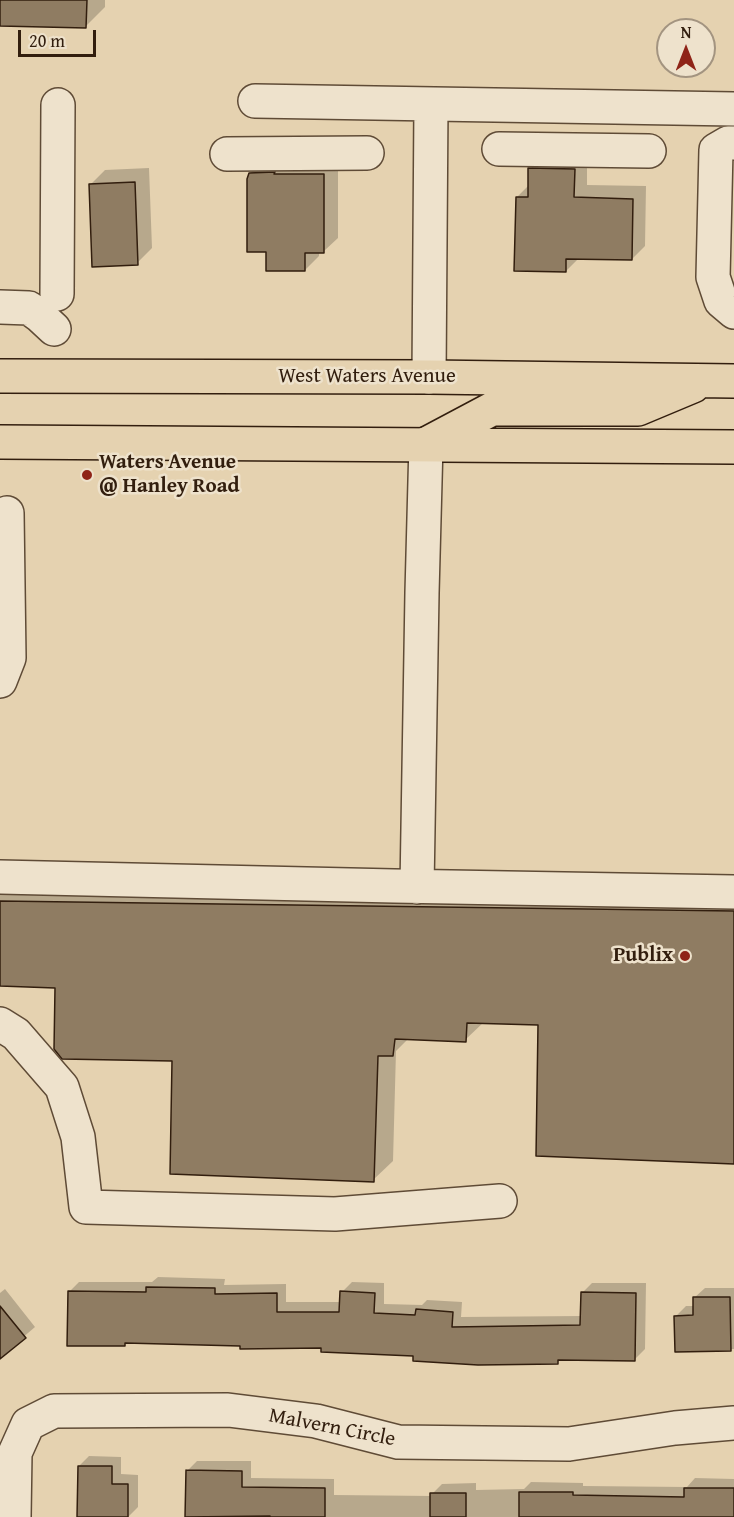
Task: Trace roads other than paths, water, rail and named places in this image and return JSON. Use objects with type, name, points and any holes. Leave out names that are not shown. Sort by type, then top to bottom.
[{"type":"main road","name":"West Waters Avenue","points":[[0,376],[429,377],[720,381]]},
{"type":"main road","points":[[426,444],[492,409],[638,409],[720,381]]},
{"type":"main road","points":[[675,447],[734,440]]},
{"type":"main road","points":[[0,442],[734,447]]},
{"type":"street","points":[[255,101],[734,109]]},
{"type":"street","points":[[429,377],[431,104]]},
{"type":"street","points":[[57,294],[58,105]]},
{"type":"street","points":[[734,143],[728,143],[716,150],[713,277],[721,302],[734,312]]},
{"type":"street","points":[[499,149],[649,152]]},
{"type":"street","points":[[227,154],[367,153]]},
{"type":"street","points":[[0,307],[28,308],[54,329]]},
{"type":"street","points":[[417,887],[426,444]]},
{"type":"street","points":[[0,681],[9,658],[7,513]]},
{"type":"street","points":[[0,877],[734,892]]},
{"type":"street","points":[[0,1024],[16,1034],[62,1087],[78,1137],[86,1207],[335,1214],[500,1201]]},
{"type":"street","name":"Malvern Circle","points":[[14,1517],[15,1453],[28,1424],[54,1411],[228,1410],[316,1421],[398,1442],[569,1444],[675,1428],[734,1423]]},
{"type":"place","name":"Waters Avenue @ Hanley Road","points":[[87,475]]},
{"type":"place","name":"Publix","points":[[685,956]]}]
